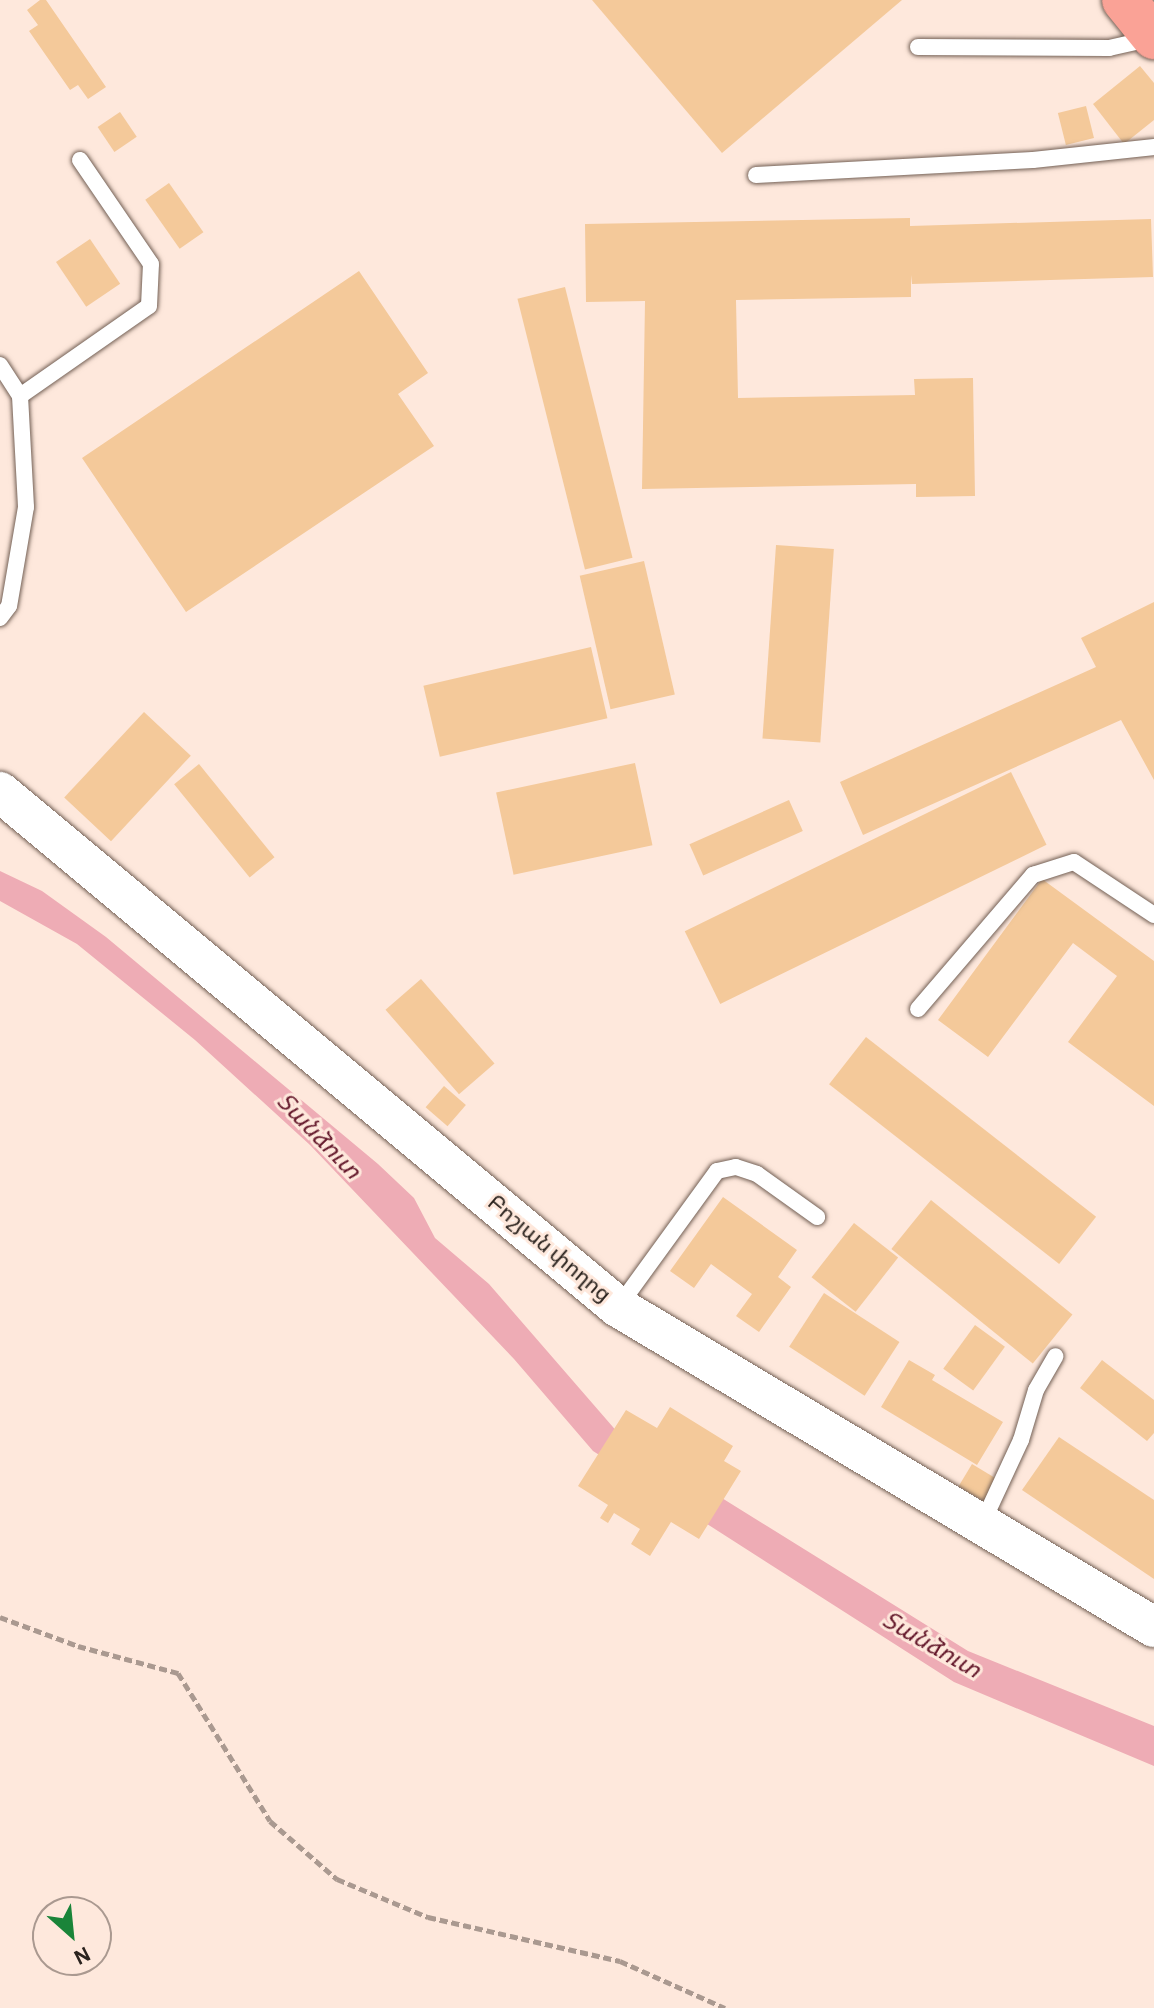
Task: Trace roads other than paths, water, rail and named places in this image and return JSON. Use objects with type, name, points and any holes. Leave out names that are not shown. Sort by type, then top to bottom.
[{"type":"highway","points":[[1124,0],[1154,37]]},
{"type":"street","name":"Բոշյան փողոց","points":[[0,792],[618,1307],[1154,1627]]},
{"type":"lane","points":[[918,47],[1109,48],[1154,37]]},
{"type":"lane","points":[[756,175],[1033,160],[1154,147]]},
{"type":"lane","points":[[20,396],[149,306],[151,264],[80,160]]},
{"type":"lane","points":[[0,365],[20,396],[26,507],[9,606],[0,618]]},
{"type":"lane","points":[[918,1009],[1033,875],[1074,862],[1154,915]]},
{"type":"lane","points":[[618,1307],[717,1171],[736,1167],[757,1174],[817,1217]]},
{"type":"lane","points":[[982,1524],[1021,1440],[1036,1390],[1056,1356]]},
{"type":"water","name":"Տանձուտ","points":[[0,871],[42,891],[106,937],[378,1164],[414,1198],[435,1238],[489,1284],[619,1434],[968,1651],[1154,1726],[1154,1766],[954,1682],[593,1451],[514,1359],[310,1145],[195,1040],[77,944],[0,901]]}]
